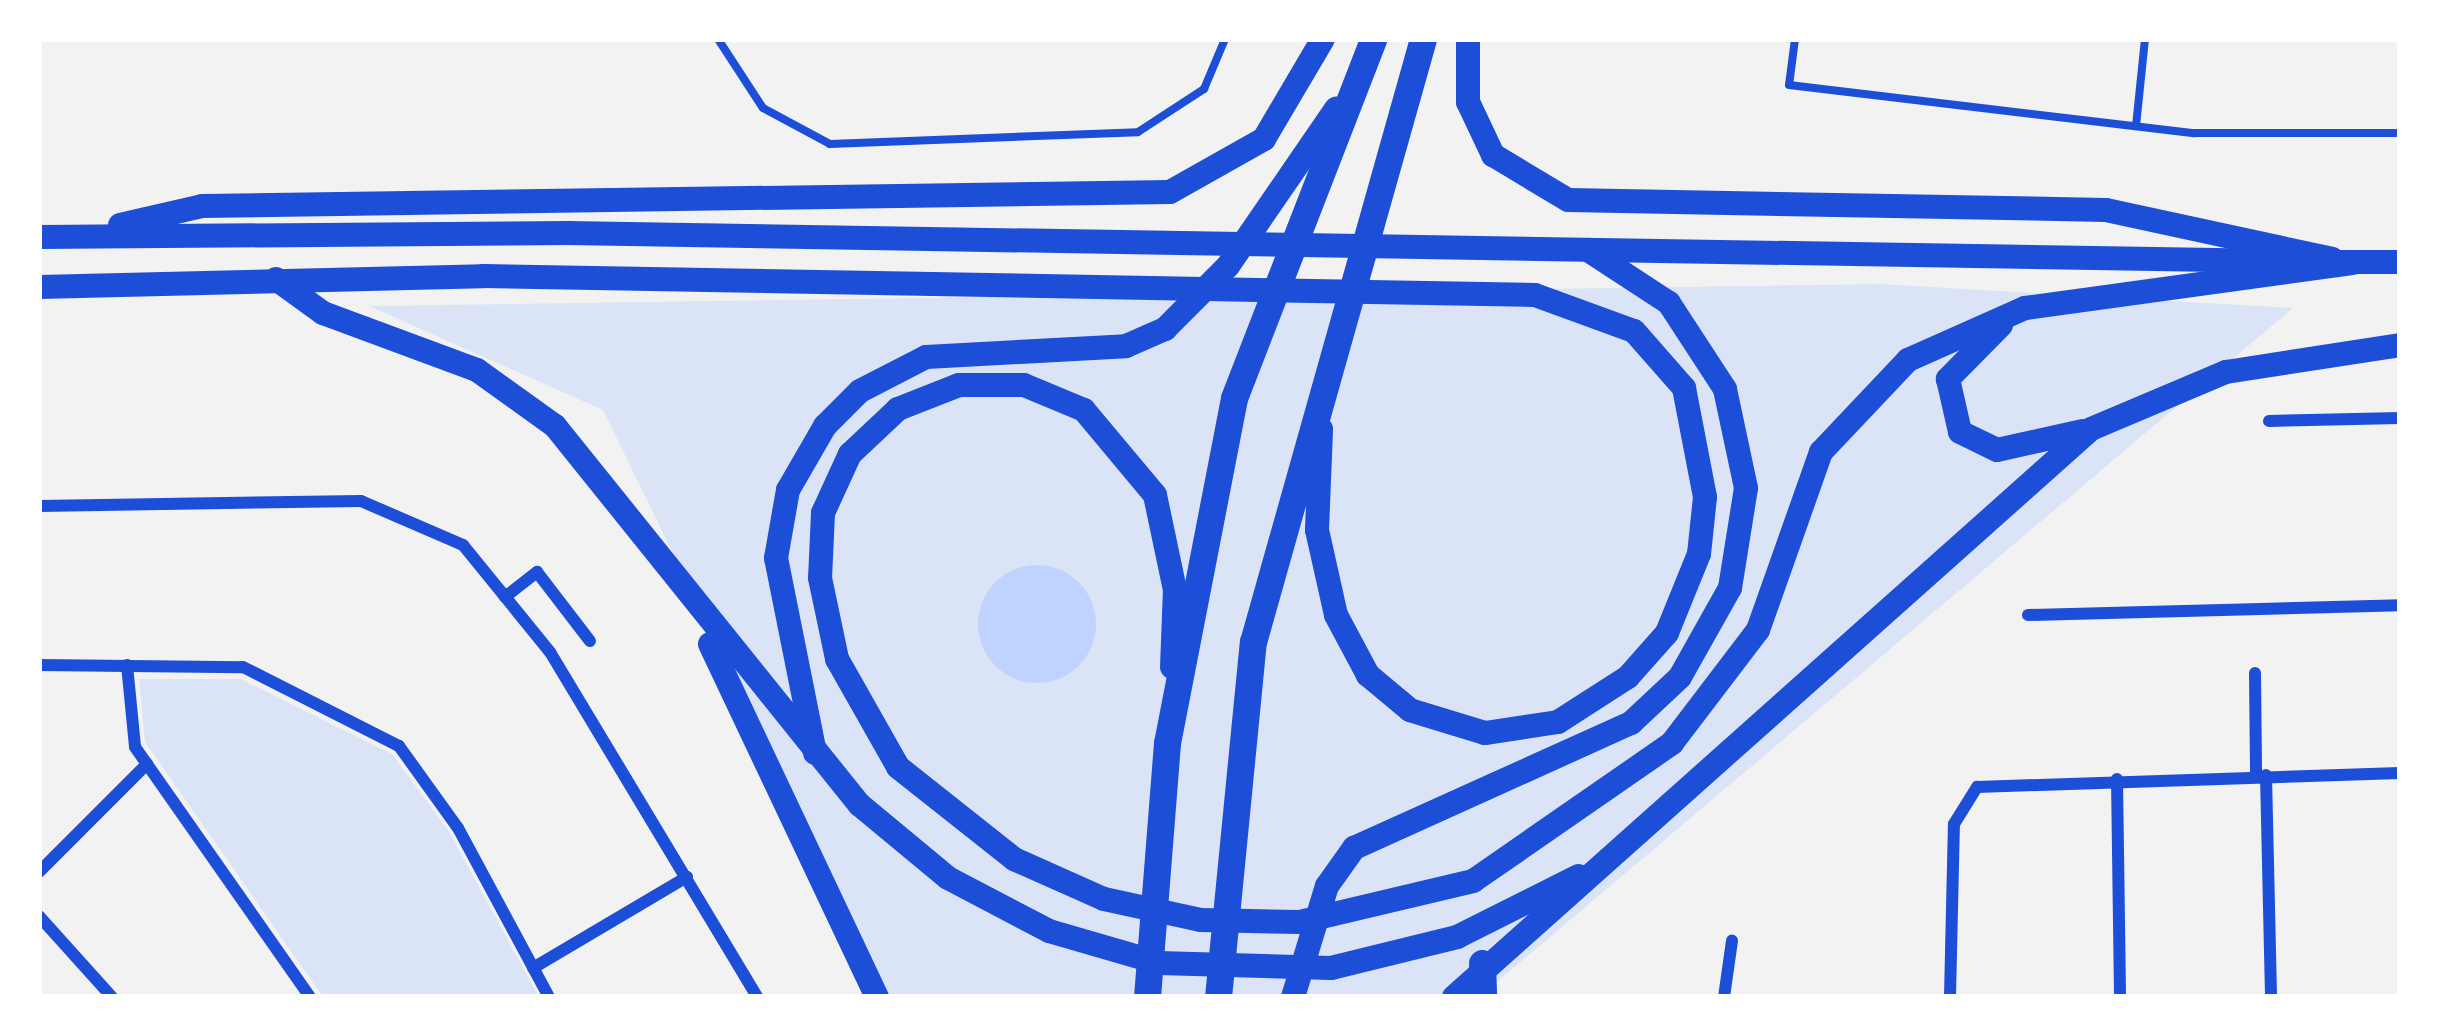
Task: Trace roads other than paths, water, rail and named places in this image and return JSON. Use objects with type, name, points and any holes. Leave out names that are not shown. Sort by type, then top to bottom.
[{"type":"highway","points":[[1147,997],[1166,743],[1234,398],[1373,39]]},
{"type":"highway","points":[[1218,997],[1253,642],[1423,39]]},
{"type":"highway","points":[[1482,963],[1483,997]]},
{"type":"main road","points":[[77,235],[202,206],[1170,192],[1264,139],[1323,39]]},
{"type":"main road","points":[[817,761],[776,558],[788,490],[825,426],[860,391],[926,357],[1126,346],[1165,329],[1309,158],[1373,39]]},
{"type":"main road","points":[[1468,39],[1468,102],[1493,155],[1568,200],[2106,210],[2352,263]]},
{"type":"main road","points":[[39,237],[568,233],[2400,262]]},
{"type":"main road","points":[[1293,997],[1327,886],[1367,838],[1449,801],[1571,757],[1657,701],[1708,634],[1739,556],[1743,454],[1710,358],[1645,280],[1581,246]]},
{"type":"main road","points":[[1166,743],[1174,590],[1155,495],[1084,410],[980,382],[880,422],[823,513],[820,578],[837,659],[898,767],[1014,859],[1120,904],[1250,924],[1397,906],[1508,862],[1706,710],[1758,630],[1794,509],[1846,418],[1908,360],[2025,308],[2352,263]]},
{"type":"main road","points":[[39,287],[483,276],[1480,288],[1588,310],[1634,331],[1684,388],[1704,468],[1703,525],[1680,608],[1649,656],[1581,712],[1534,729],[1435,722],[1388,694],[1352,653],[1317,530],[1324,381]]},
{"type":"main road","points":[[276,279],[323,313],[448,356],[523,400],[578,452],[700,619],[817,761],[860,805],[964,888],[1104,950],[1255,972],[1388,958],[1490,924],[1580,876]]},
{"type":"main road","points":[[2025,308],[1953,366],[1952,420],[1997,450],[2091,429],[2226,372],[2400,345]]},
{"type":"main road","points":[[1454,997],[1482,963],[2091,429]]},
{"type":"main road","points":[[700,619],[797,846],[877,997]]},
{"type":"street","points":[[2269,421],[2400,418]]},
{"type":"street","points":[[39,506],[361,501],[463,545],[506,597],[687,877],[757,997]]},
{"type":"street","points":[[506,597],[538,572],[590,641]]},
{"type":"street","points":[[2028,615],[2400,605]]},
{"type":"street","points":[[39,664],[243,667],[399,746],[458,828],[549,997]]},
{"type":"street","points":[[127,665],[135,747],[310,997]]},
{"type":"street","points":[[2255,673],[2271,997]]},
{"type":"street","points":[[39,872],[147,764]]},
{"type":"street","points":[[1950,997],[1962,801],[1998,782],[2400,773]]},
{"type":"street","points":[[2117,778],[2120,997]]},
{"type":"street","points":[[533,968],[687,877]]},
{"type":"street","points":[[39,916],[112,997]]},
{"type":"street","points":[[1724,997],[1732,941]]},
{"type":"lane","points":[[718,39],[763,108],[830,144],[1138,132],[1204,89],[1225,39]]},
{"type":"lane","points":[[1795,39],[1789,86],[2136,127],[2400,133]]},
{"type":"lane","points":[[2136,127],[2145,39]]},
{"type":"water","points":[[1037,565],[1070,575],[1086,591],[1096,624],[1086,657],[1070,673],[1037,683],[1004,673],[988,657],[978,624],[988,591],[1004,575]]}]
